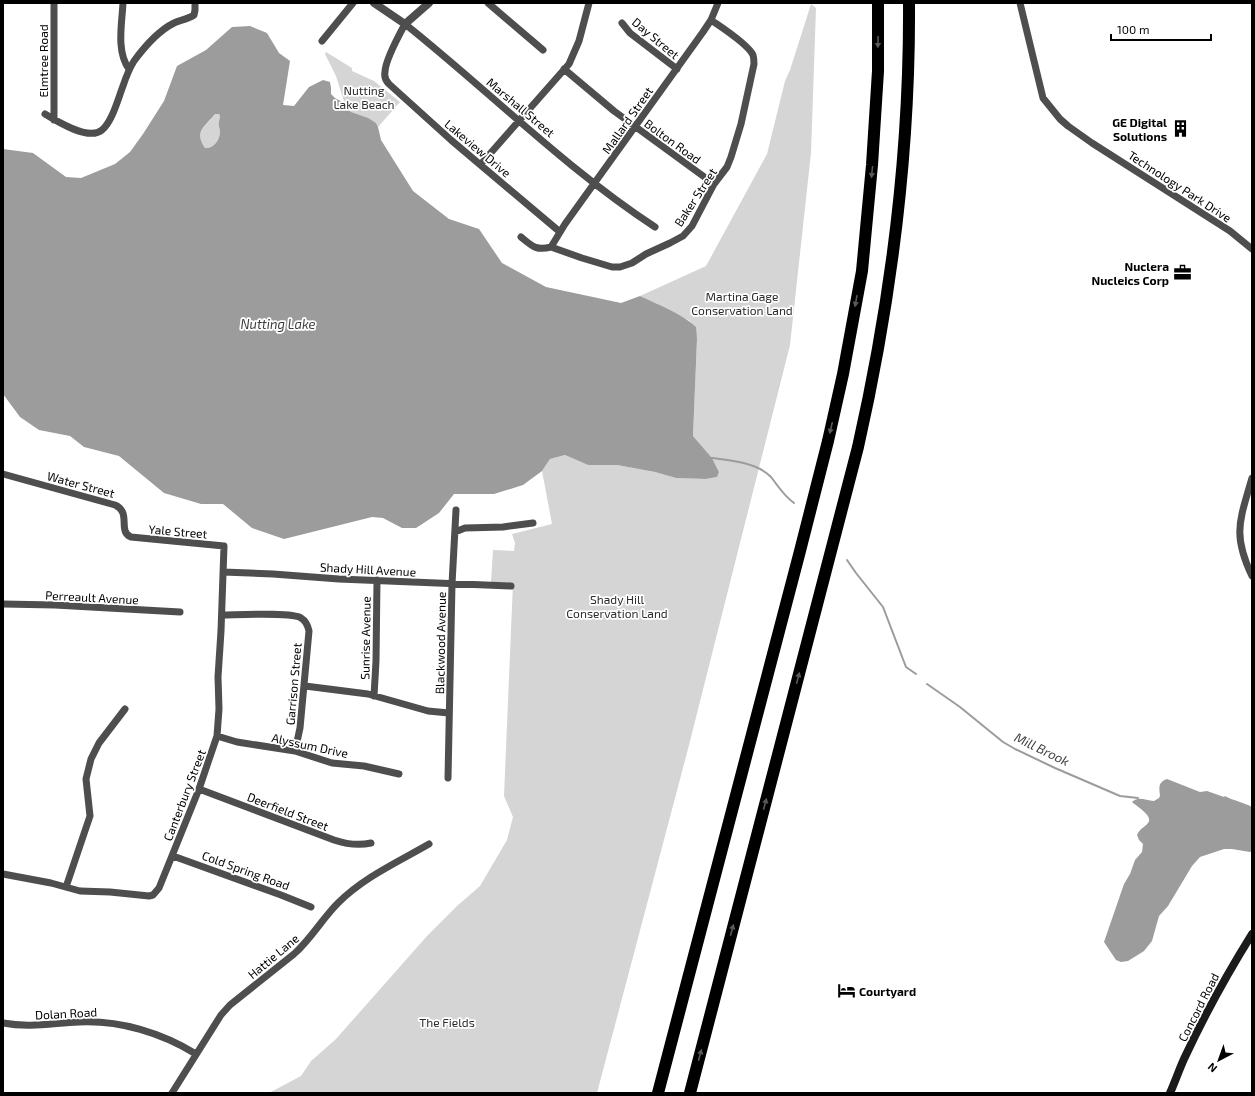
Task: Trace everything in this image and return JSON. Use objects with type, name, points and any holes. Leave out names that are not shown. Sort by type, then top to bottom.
[{"type":"highway","points":[[658,1093],[804,536],[844,374],[862,271],[872,172],[878,70],[878,3]]},
{"type":"highway","points":[[690,1093],[856,454],[875,371],[892,266],[900,195],[904,148],[909,3]]},
{"type":"main road","name":"Concord Road","points":[[1170,1093],[1184,1060],[1216,997],[1252,934]]},
{"type":"street","name":"Elmtree Road","points":[[54,3],[54,120]]},
{"type":"street","points":[[123,3],[122,52],[129,69]]},
{"type":"street","points":[[45,114],[74,130],[94,133],[101,131],[111,117],[129,69],[147,46],[164,29],[194,15],[195,3]]},
{"type":"street","points":[[322,41],[353,3]]},
{"type":"street","name":"Marshall Street","points":[[374,3],[405,24],[518,121],[595,184],[625,207],[655,227]]},
{"type":"street","points":[[405,24],[429,3]]},
{"type":"street","points":[[488,3],[543,50]]},
{"type":"street","points":[[481,164],[573,57],[579,41],[589,3]]},
{"type":"street","name":"Mallard Street","points":[[551,248],[560,232],[711,20],[718,3]]},
{"type":"street","name":"Technology Park Drive","points":[[1020,3],[1044,98],[1060,119],[1088,140],[1230,231],[1252,249]]},
{"type":"street","name":"Baker Street","points":[[521,237],[538,249],[551,248],[612,267],[624,266],[683,236],[692,226],[714,184],[727,167],[731,157],[743,115],[754,64],[753,55],[749,49],[711,20]]},
{"type":"street","name":"Day Street","points":[[622,23],[630,33],[677,69]]},
{"type":"street","name":"Lakeview Drive","points":[[405,24],[396,41],[385,70],[385,78],[391,87],[560,232]]},
{"type":"street","name":"Bolton Road","points":[[564,69],[635,127],[714,184]]},
{"type":"street","name":"Water Street","points":[[3,474],[115,504],[123,512],[125,531],[130,537]]},
{"type":"street","points":[[1252,478],[1239,523],[1239,537],[1246,563],[1252,576]]},
{"type":"street","name":"Blackwood Avenue","points":[[448,778],[452,584],[456,510]]},
{"type":"street","points":[[455,532],[465,528],[503,527],[533,522]]},
{"type":"street","name":"Yale Street","points":[[130,537],[224,546]]},
{"type":"street","name":"Canterbury Street","points":[[3,874],[86,891],[149,896],[153,895],[159,888],[199,789],[217,736],[220,709],[218,677],[224,546]]},
{"type":"street","name":"Shady Hill Avenue","points":[[224,572],[511,586]]},
{"type":"street","name":"Sunrise Avenue","points":[[374,696],[377,580]]},
{"type":"street","name":"Perreault Avenue","points":[[3,604],[56,605],[180,612]]},
{"type":"street","name":"Garrison Street","points":[[222,615],[298,616],[306,623],[309,631],[305,686],[300,728],[295,751]]},
{"type":"street","points":[[305,686],[362,693],[428,710],[449,713]]},
{"type":"street","points":[[66,887],[90,816],[86,779],[91,759],[99,743],[125,709]]},
{"type":"street","name":"Alyssum Drive","points":[[217,736],[237,742],[295,751],[332,763],[364,766],[399,774]]},
{"type":"street","name":"Deerfield Street","points":[[199,789],[340,842],[362,845],[371,843]]},
{"type":"street","name":"Hattie Lane","points":[[172,1093],[217,1021],[230,1005],[278,969],[303,946],[338,903],[370,877],[429,844]]},
{"type":"street","name":"Cold Spring Road","points":[[173,856],[311,907]]},
{"type":"street","name":"Dolan Road","points":[[3,1023],[31,1026],[81,1022],[111,1023],[142,1030],[182,1045],[196,1054]]},
{"type":"green space","name":"Shady Hill Conservation Land","points":[[811,4],[816,8],[811,153],[790,345],[688,749],[597,1093],[269,1093],[301,1076],[311,1061],[336,1039],[427,936],[457,906],[480,886],[507,840],[513,817],[504,796],[513,583],[491,582],[493,550],[514,551],[515,543],[512,534],[552,524],[542,471],[550,459],[565,455],[588,465],[617,465],[655,472],[676,478],[706,479],[717,477],[719,472],[712,458],[693,436],[697,339],[690,321],[640,296],[706,266],[767,154],[785,81],[790,70]]},
{"type":"green space","name":"Nutting Lake Beach","points":[[326,52],[352,68],[352,71],[374,81],[400,102],[378,127],[376,123],[351,112],[346,108],[336,76],[325,54]]},
{"type":"green space","points":[[215,114],[220,115],[220,135],[211,147],[205,148],[200,137],[201,133]]},
{"type":"water","name":"Nutting Lake","points":[[250,26],[267,33],[279,53],[290,61],[283,105],[294,106],[309,87],[323,80],[330,82],[331,94],[346,104],[346,108],[351,112],[368,118],[376,123],[381,140],[413,191],[449,219],[479,229],[502,263],[546,287],[621,303],[640,296],[677,313],[696,327],[697,339],[693,436],[712,458],[719,472],[717,477],[706,479],[676,478],[655,472],[617,465],[588,465],[565,455],[550,459],[542,471],[523,485],[494,494],[454,494],[439,513],[416,528],[402,528],[383,518],[372,517],[284,539],[252,528],[223,504],[201,504],[164,493],[119,456],[84,447],[70,436],[39,430],[20,417],[3,394],[3,149],[33,153],[66,177],[81,178],[115,164],[130,152],[164,101],[177,66],[206,50],[232,27]],"holes":[[[215,114],[220,115],[219,138],[211,147],[205,148],[200,137],[202,129]]]},
{"type":"water","points":[[1167,779],[1200,792],[1207,791],[1224,797],[1225,796],[1252,807],[1252,851],[1224,849],[1200,857],[1192,866],[1168,906],[1159,916],[1152,941],[1144,951],[1128,961],[1121,962],[1116,960],[1104,942],[1124,884],[1130,874],[1135,860],[1142,852],[1143,844],[1137,835],[1149,820],[1147,814],[1132,802],[1137,799],[1154,801],[1159,798],[1159,788],[1162,782]]},
{"type":"waterway","name":"Mill Brook","points":[[712,458],[743,463],[759,468],[771,477],[784,494],[794,503]]},
{"type":"waterway","name":"Mill Brook","points":[[847,560],[883,607],[906,667],[916,674]]},
{"type":"waterway","name":"Mill Brook","points":[[927,684],[960,707],[1003,742],[1015,749],[1120,796],[1138,798]]},
{"type":"place","name":"GE Digital Solutions","points":[[1180,129]]},
{"type":"place","name":"Nuclera Nucleics Corp","points":[[1182,273]]},
{"type":"place","name":"Courtyard","points":[[846,991]]},
{"type":"park label","name":"Martina Gage Conservation Land","points":[[742,303]]},
{"type":"park label","name":"The Fields","points":[[447,1022]]}]
